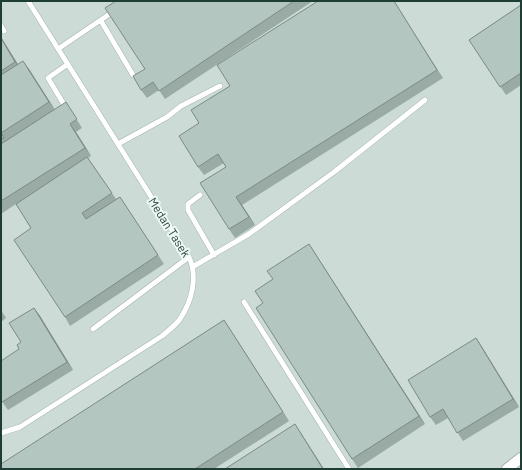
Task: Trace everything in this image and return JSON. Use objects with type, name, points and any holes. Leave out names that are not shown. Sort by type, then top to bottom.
[{"type":"street","points":[[507,469],[521,458]]},
{"type":"lane","name":"Medan Tasek","points":[[1,433],[20,427],[162,336],[180,320],[192,295],[194,266],[28,1]]},
{"type":"lane","points":[[58,49],[117,9]]},
{"type":"lane","points":[[101,21],[133,75]]},
{"type":"lane","points":[[57,112],[63,108],[63,103],[48,78],[68,64]]},
{"type":"lane","points":[[118,144],[167,117],[182,106],[220,86]]},
{"type":"lane","points":[[194,266],[249,234],[334,172],[425,100]]},
{"type":"lane","points":[[200,195],[188,204],[188,210],[214,255]]},
{"type":"lane","points":[[93,330],[189,256]]},
{"type":"lane","points":[[244,302],[349,469]]},
{"type":"shaded area","points":[[1,1],[521,1],[521,469],[1,469]]},
{"type":"building","points":[[116,1],[294,1],[159,91],[153,82],[141,90],[133,76],[145,69],[105,8]]},
{"type":"building","points":[[318,1],[394,1],[437,70],[236,197],[249,217],[229,229],[200,183],[226,167],[218,154],[198,167],[179,136],[199,123],[191,110],[230,86],[217,65]]},
{"type":"building","points":[[521,5],[521,73],[500,87],[469,40]]},
{"type":"building","points":[[1,38],[15,62],[1,71]]},
{"type":"building","points":[[23,61],[49,102],[1,133],[1,75]]},
{"type":"building","points":[[66,102],[77,119],[70,124],[85,148],[1,201],[1,144]]},
{"type":"building","points":[[87,157],[112,193],[82,213],[86,219],[120,197],[158,255],[65,317],[14,240],[31,228],[16,204]]},
{"type":"building","points":[[309,244],[419,416],[352,459],[256,308],[263,303],[255,291],[273,279],[267,271]]},
{"type":"building","points":[[34,308],[67,362],[2,402],[1,361],[19,349],[17,345],[21,342],[9,323]]},
{"type":"building","points":[[224,320],[283,412],[195,469],[1,469],[1,464]]},
{"type":"building","points":[[476,338],[513,399],[457,433],[443,409],[430,417],[408,380]]},
{"type":"building","points":[[295,424],[323,469],[225,469]]}]
